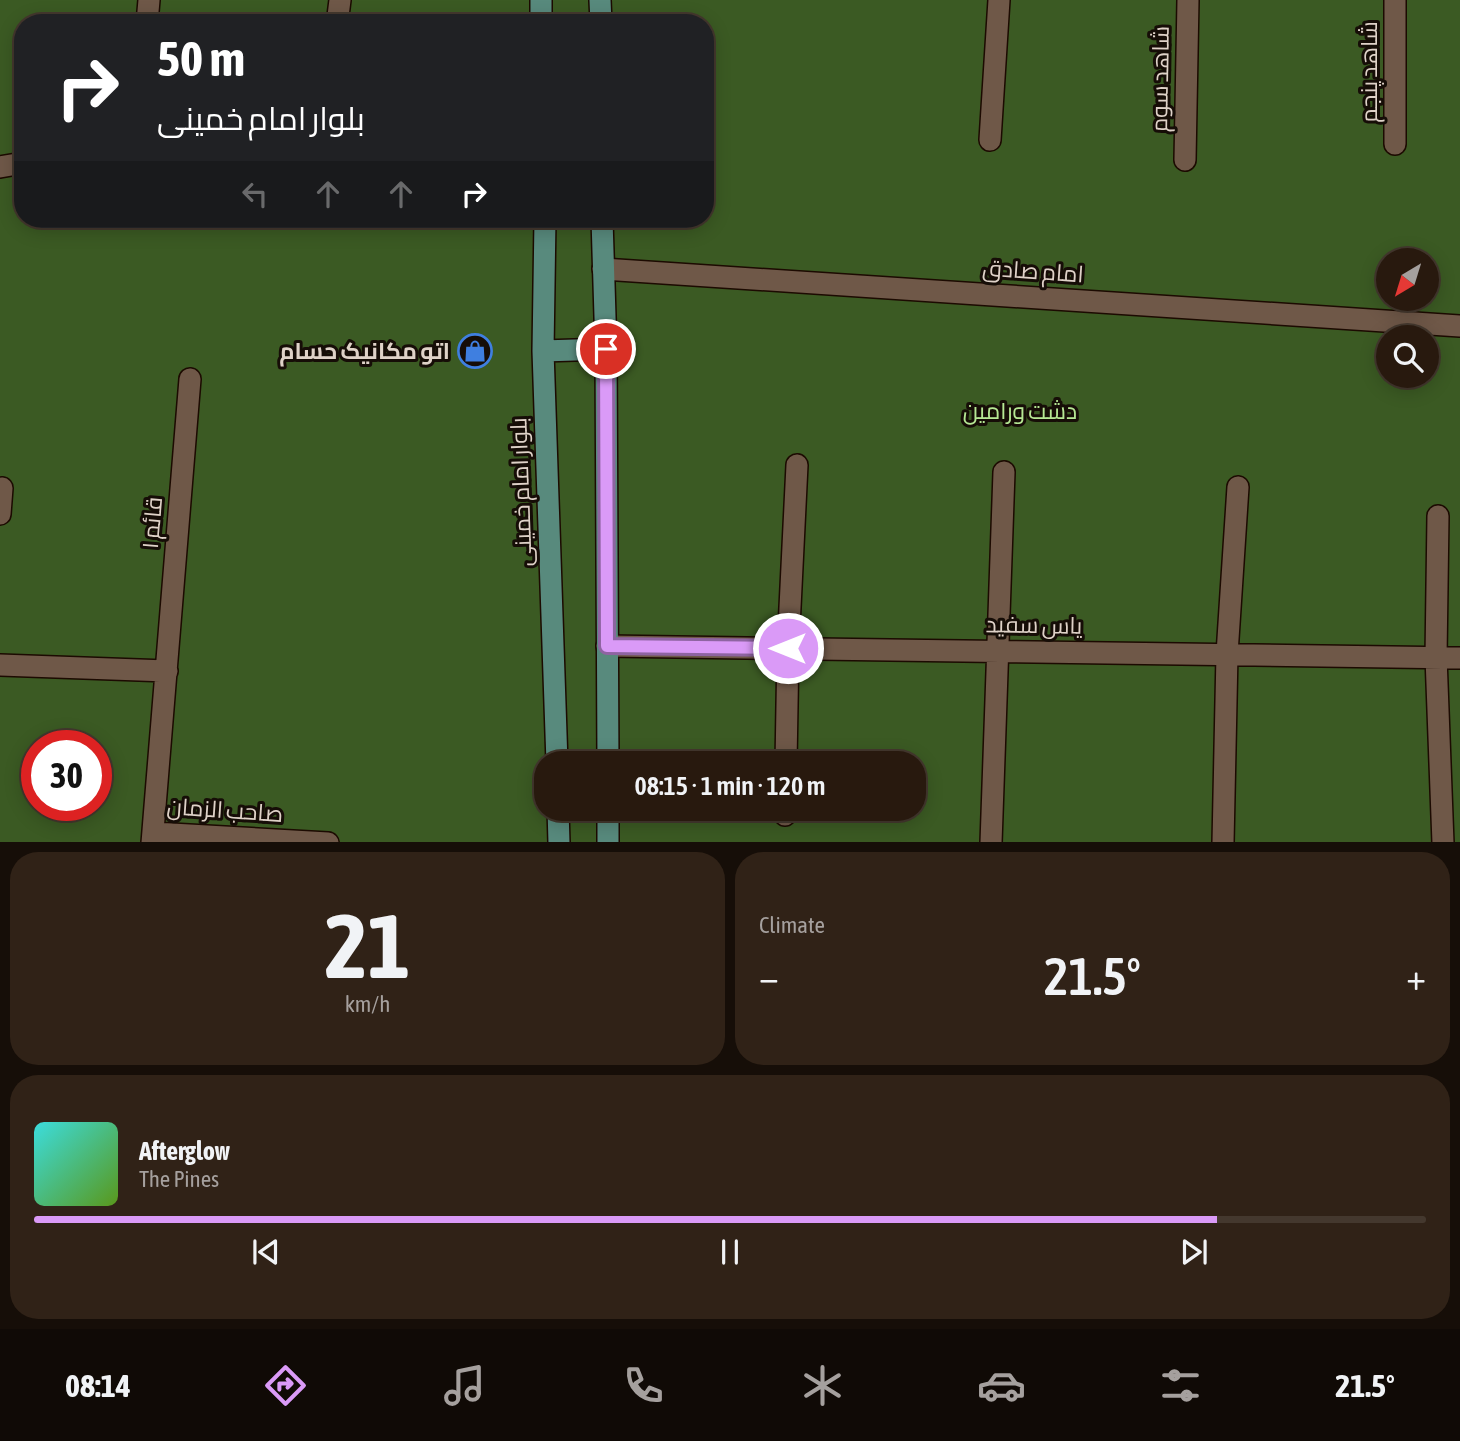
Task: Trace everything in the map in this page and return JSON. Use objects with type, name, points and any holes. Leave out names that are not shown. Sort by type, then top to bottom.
[{"type":"main road","name":"بلوار امام خمینی","points":[[545,228],[543,351],[557,751]]},
{"type":"main road","points":[[602,228],[606,349],[608,751]]},
{"type":"main road","points":[[543,351],[606,349]]},
{"type":"main road","points":[[558,821],[559,842]]},
{"type":"main road","points":[[608,821],[608,842]]},
{"type":"street","points":[[990,140],[999,0]]},
{"type":"street","name":"شاهد سوم","points":[[1185,160],[1188,0]]},
{"type":"street","name":"شاهد پنجم","points":[[1395,0],[1395,144]]},
{"type":"street","name":"امام صادق","points":[[603,269],[1460,326]]},
{"type":"street","name":"قائم ۱","points":[[167,671],[190,379]]},
{"type":"street","points":[[786,751],[797,465]]},
{"type":"street","points":[[991,842],[1004,472]]},
{"type":"street","points":[[1223,842],[1227,654],[1238,487]]},
{"type":"street","points":[[0,514],[2,488]]},
{"type":"street","points":[[1438,516],[1436,657],[1443,842]]},
{"type":"street","name":"یاس سفید","points":[[607,646],[1460,658]]},
{"type":"street","points":[[0,665],[167,671]]},
{"type":"street","name":"صاحب الزمان","points":[[167,671],[153,838],[317,842]]},
{"type":"green space","name":"دشت ورامین","points":[[0,0],[1460,0],[1460,842],[0,842]]},
{"type":"place","name":"اتو مکانیک حسام","points":[[475,351]]},
{"type":"route","points":[[606,349],[607,646],[788,648]]}]
